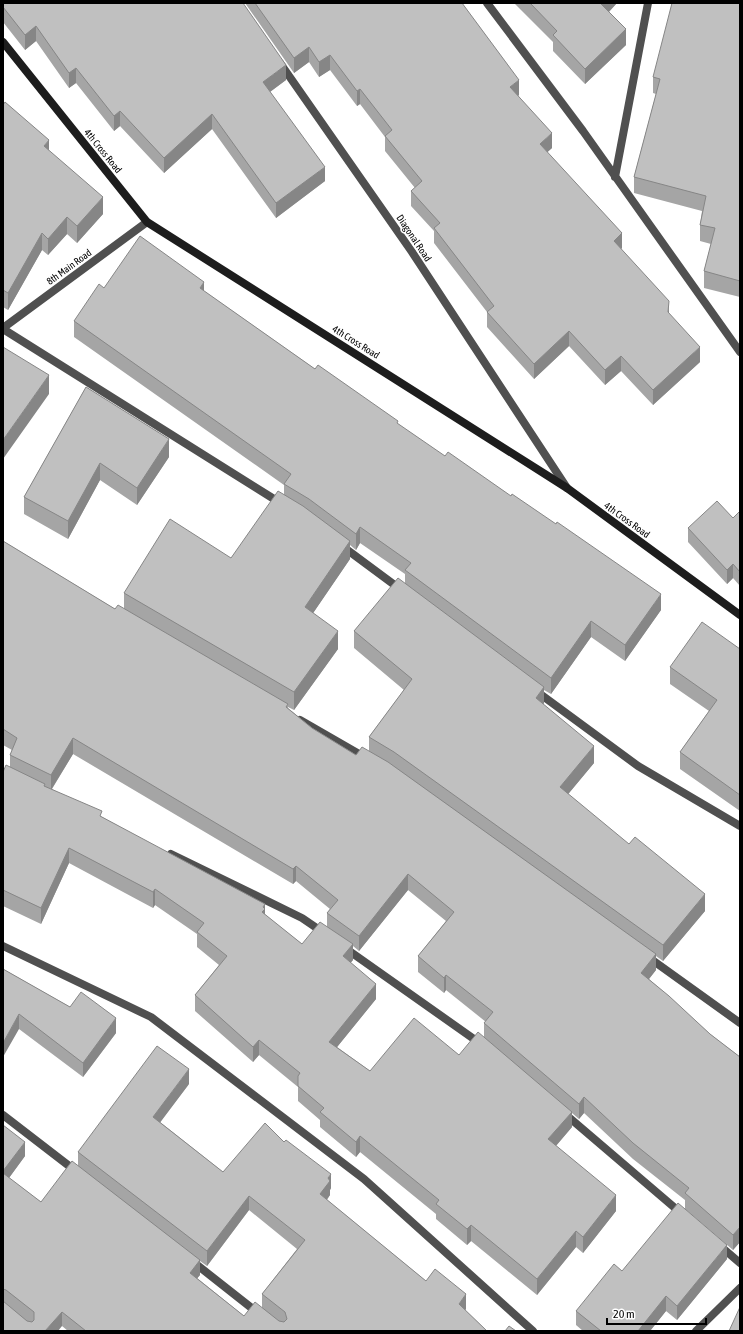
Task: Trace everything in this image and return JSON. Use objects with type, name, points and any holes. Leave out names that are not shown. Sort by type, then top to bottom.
[{"type":"main road","name":"4th Cross Road","points":[[3,42],[147,222],[567,488],[740,615]]},
{"type":"street","points":[[486,3],[615,177],[740,352]]},
{"type":"street","points":[[615,177],[648,3]]},
{"type":"street","name":"Diagonal Road","points":[[275,55],[412,252],[567,488]]},
{"type":"street","name":"8th Main Road","points":[[3,329],[147,222]]},
{"type":"street","points":[[3,329],[286,507]]},
{"type":"street","points":[[338,543],[408,595]]},
{"type":"street","points":[[530,685],[638,766],[740,826]]},
{"type":"street","points":[[296,717],[370,761]]},
{"type":"street","points":[[160,849],[302,918],[486,1048]]},
{"type":"street","points":[[3,946],[151,1017],[364,1179],[533,1331]]},
{"type":"street","points":[[643,954],[740,1023]]},
{"type":"street","points":[[558,1109],[692,1222]]},
{"type":"street","points":[[3,1115],[84,1178]]},
{"type":"street","points":[[710,1237],[740,1263]]},
{"type":"street","points":[[184,1255],[264,1317]]},
{"type":"street","points":[[696,1331],[740,1288]]},
{"type":"building","points":[[3,3],[243,3],[286,65],[263,82],[325,167],[276,203],[212,114],[164,158],[120,111],[114,116],[76,68],[69,73],[36,26],[25,35],[3,7]]},
{"type":"building","points":[[255,3],[462,3],[519,80],[510,87],[552,133],[540,144],[622,233],[614,241],[669,301],[668,312],[700,347],[653,390],[621,356],[605,370],[569,331],[534,364],[487,312],[494,306],[434,228],[440,223],[411,191],[422,181],[385,136],[392,130],[360,89],[357,91],[330,55],[319,62],[309,47],[294,58]]},
{"type":"building","points":[[530,3],[602,3],[601,4],[626,29],[585,69],[553,35],[557,31]]},
{"type":"building","points":[[672,3],[740,3],[740,281],[704,271],[715,228],[700,225],[706,196],[634,177],[660,79],[653,77]]},
{"type":"building","points":[[5,102],[49,140],[44,146],[103,197],[77,226],[67,217],[48,239],[42,233],[8,293],[3,290],[3,105]]},
{"type":"building","points":[[140,236],[204,282],[200,288],[315,369],[318,365],[445,456],[448,452],[511,496],[512,494],[556,524],[557,522],[661,594],[625,645],[591,621],[551,678],[405,570],[411,563],[360,527],[356,534],[309,499],[284,484],[291,474],[74,321],[99,284],[104,288]]},
{"type":"building","points":[[3,347],[49,375],[3,440]]},
{"type":"building","points":[[86,387],[169,439],[137,488],[100,463],[68,521],[24,497]]},
{"type":"building","points":[[278,491],[303,506],[350,541],[305,607],[338,631],[294,692],[124,593],[170,519],[231,558]]},
{"type":"building","points":[[717,501],[733,518],[740,511],[740,572],[733,564],[727,570],[688,528]]},
{"type":"building","points":[[3,541],[115,609],[118,605],[288,704],[286,707],[312,728],[356,755],[362,747],[388,762],[656,954],[641,973],[669,996],[710,1034],[740,1057],[740,1227],[733,1235],[685,1193],[689,1188],[633,1143],[584,1097],[579,1104],[484,1023],[493,1012],[446,975],[444,978],[418,956],[454,912],[408,874],[359,936],[327,913],[338,900],[296,866],[293,869],[73,738],[51,775],[10,755],[17,738],[3,729]]},
{"type":"building","points":[[398,578],[544,687],[536,698],[594,746],[560,787],[629,844],[635,837],[705,894],[663,945],[394,752],[369,737],[412,679],[354,631]]},
{"type":"building","points":[[702,622],[740,649],[740,795],[680,752],[717,700],[670,667]]},
{"type":"building","points":[[6,765],[45,784],[44,786],[102,811],[100,816],[265,904],[263,907],[265,909],[262,912],[302,944],[320,922],[353,944],[343,956],[376,984],[329,1042],[370,1071],[414,1018],[459,1055],[478,1032],[572,1112],[548,1139],[616,1195],[583,1237],[576,1231],[537,1279],[471,1225],[467,1229],[436,1204],[439,1200],[360,1136],[356,1142],[320,1112],[324,1108],[298,1086],[298,1076],[300,1073],[259,1040],[253,1047],[195,995],[227,956],[197,932],[204,923],[155,889],[153,892],[69,848],[41,908],[3,890],[3,772]]},
{"type":"building","points":[[3,969],[70,1007],[81,992],[116,1018],[83,1063],[19,1014],[3,1043]]},
{"type":"building","points":[[157,1046],[189,1069],[153,1117],[223,1172],[265,1123],[284,1142],[286,1140],[331,1174],[328,1178],[330,1181],[320,1194],[426,1281],[435,1269],[466,1294],[459,1304],[487,1331],[86,1331],[62,1312],[45,1331],[3,1331],[3,1301],[27,1321],[32,1322],[34,1320],[34,1312],[3,1289],[3,1173],[41,1202],[72,1161],[200,1260],[190,1273],[244,1316],[255,1302],[279,1321],[284,1322],[287,1319],[285,1312],[262,1294],[305,1240],[249,1196],[207,1251],[78,1152]]},
{"type":"building","points":[[3,1125],[25,1142],[3,1171]]},
{"type":"building","points":[[678,1203],[727,1245],[677,1306],[666,1296],[638,1331],[601,1331],[576,1311],[614,1264],[622,1271]]},
{"type":"building","points":[[740,1307],[740,1331],[729,1331]]},
{"type":"building","points":[[509,1326],[516,1331],[505,1331]]}]
